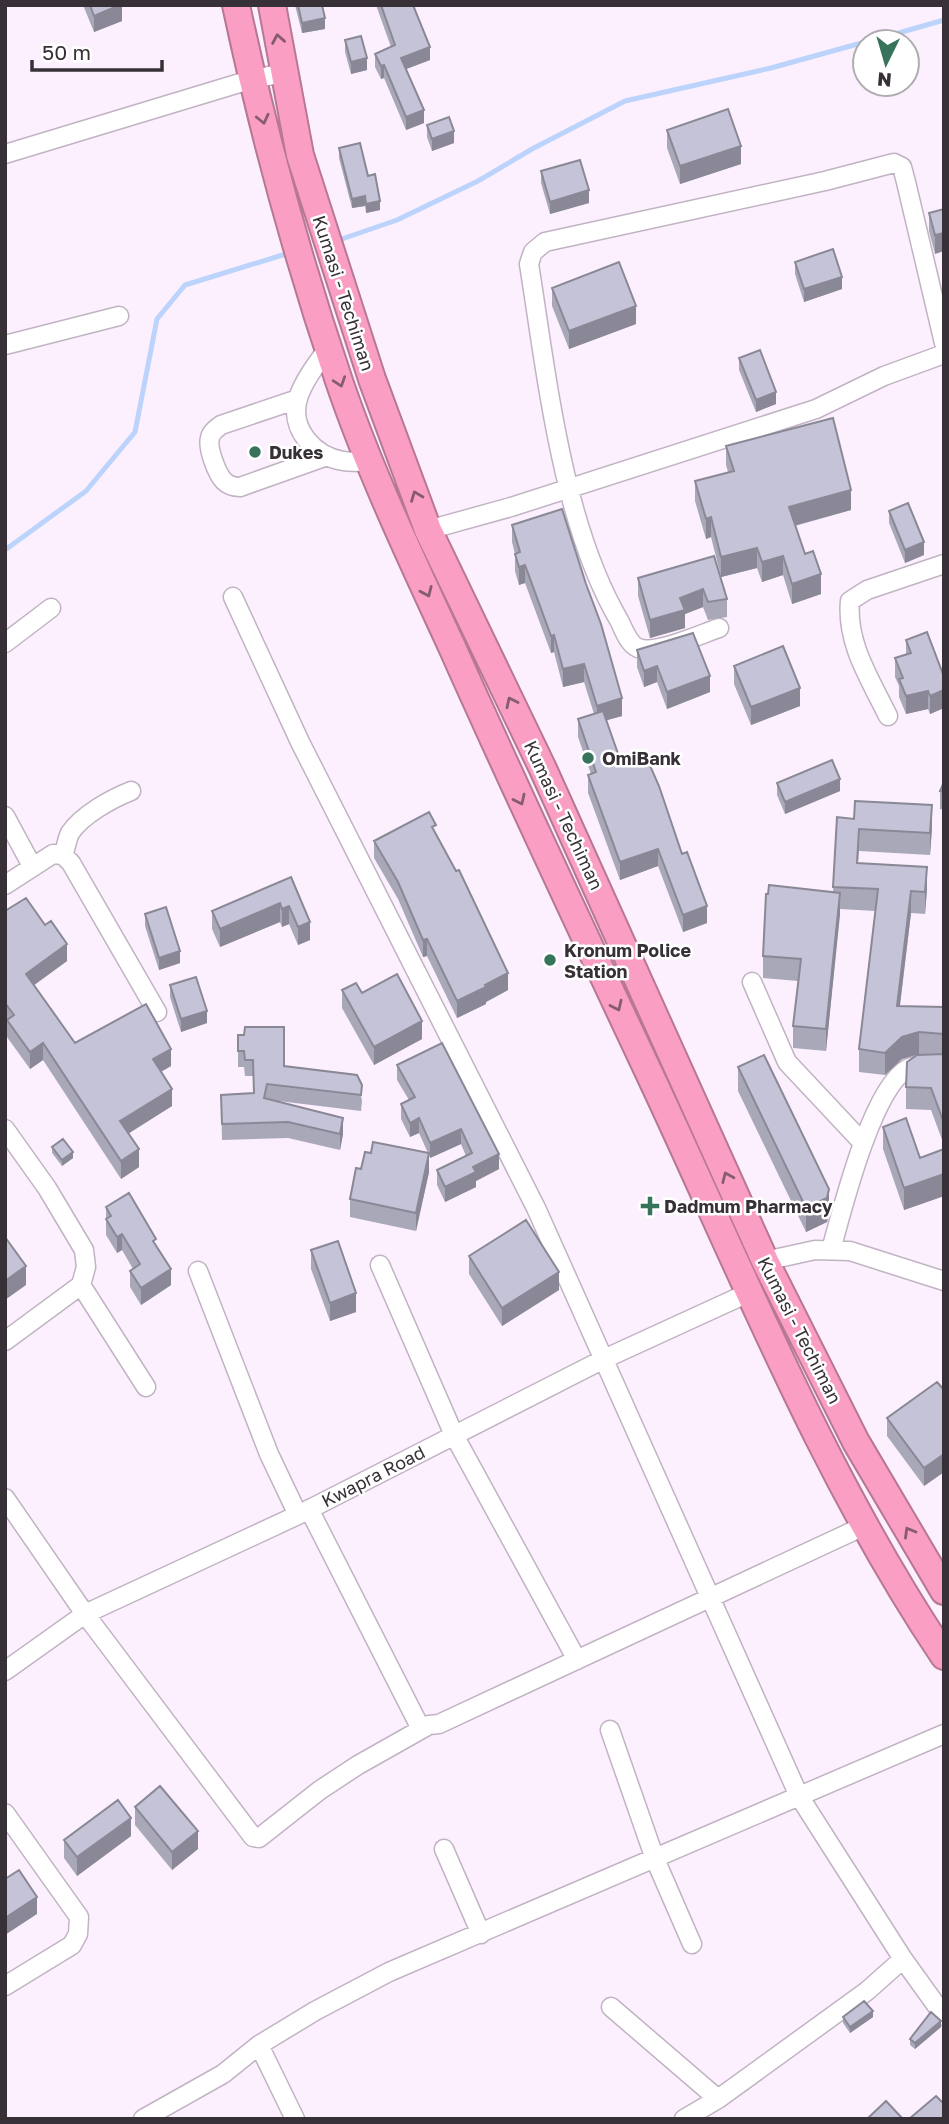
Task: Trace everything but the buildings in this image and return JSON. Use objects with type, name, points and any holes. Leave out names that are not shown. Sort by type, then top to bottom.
[{"type":"highway","points":[[236,5],[303,271],[340,382],[396,525],[516,791],[705,1192],[748,1293],[808,1419],[864,1526],[944,1656]]},
{"type":"highway","name":"Kumasi - Techiman","points":[[272,5],[300,155],[372,379],[428,530],[544,769],[765,1261],[856,1442],[944,1591]]},
{"type":"street","points":[[5,154],[253,79],[284,73]]},
{"type":"street","points":[[719,628],[657,649],[642,649],[632,643],[603,594],[569,488],[529,264],[533,252],[545,242],[894,163],[902,167],[944,343]]},
{"type":"street","points":[[5,345],[119,316]]},
{"type":"street","points":[[329,347],[314,367],[298,399],[296,417],[301,433],[311,446],[327,456],[343,461],[370,462]]},
{"type":"street","points":[[428,530],[511,508],[816,409],[884,376],[944,354]]},
{"type":"street","points":[[298,399],[221,425],[213,431],[209,445],[219,475],[228,485],[240,487],[327,456]]},
{"type":"street","points":[[888,716],[852,640],[848,619],[849,601],[867,590],[944,564]]},
{"type":"street","points":[[233,597],[300,743],[536,1208],[799,1796],[903,1959],[944,2016]]},
{"type":"street","points":[[5,643],[51,608]]},
{"type":"street","points":[[64,855],[70,834],[77,825],[109,800],[131,791]]},
{"type":"street","points":[[5,816],[32,866]]},
{"type":"street","points":[[5,885],[53,854],[64,855],[157,1013]]},
{"type":"street","points":[[752,982],[787,1062],[862,1142]]},
{"type":"street","points":[[831,1250],[862,1142],[891,1085],[900,1073],[910,1066],[944,1066]]},
{"type":"street","points":[[5,1129],[47,1188],[84,1250],[86,1267],[81,1285],[5,1341]]},
{"type":"street","points":[[765,1261],[816,1250],[850,1251],[944,1281]]},
{"type":"street","points":[[380,1265],[454,1435],[578,1660]]},
{"type":"street","points":[[198,1271],[269,1454],[304,1512],[421,1729]]},
{"type":"street","points":[[81,1285],[146,1387]]},
{"type":"street","name":"Kwapra Road","points":[[5,1671],[85,1614],[304,1512],[604,1359],[748,1293]]},
{"type":"street","points":[[5,1498],[85,1614],[253,1838],[259,1838],[268,1832],[320,1790],[358,1765],[421,1729],[439,1724],[864,1526]]},
{"type":"street","points":[[610,1730],[655,1859],[692,1944]]},
{"type":"street","points":[[143,2119],[223,2074],[259,2045],[315,2011],[388,1972],[944,1734]]},
{"type":"street","points":[[5,1813],[79,1917],[79,1934],[72,1945],[5,1986]]},
{"type":"street","points":[[444,1849],[481,1934]]},
{"type":"street","points":[[684,2119],[711,2109],[867,1991],[903,1959]]},
{"type":"street","points":[[611,2007],[711,2109]]},
{"type":"street","points":[[259,2045],[295,2119]]},
{"type":"waterway","points":[[916,28],[944,20]]},
{"type":"waterway","points":[[336,241],[397,220],[478,181],[532,149],[625,101],[771,68],[851,46]]},
{"type":"waterway","points":[[5,550],[86,491],[135,432],[157,319],[185,285],[289,253]]},
{"type":"place","name":"Dukes","points":[[255,452]]},
{"type":"place","name":"OmiBank","points":[[588,758]]},
{"type":"place","name":"Kronum Police Station","points":[[550,960]]},
{"type":"place","name":"Dadmum Pharmacy","points":[[650,1206]]}]
